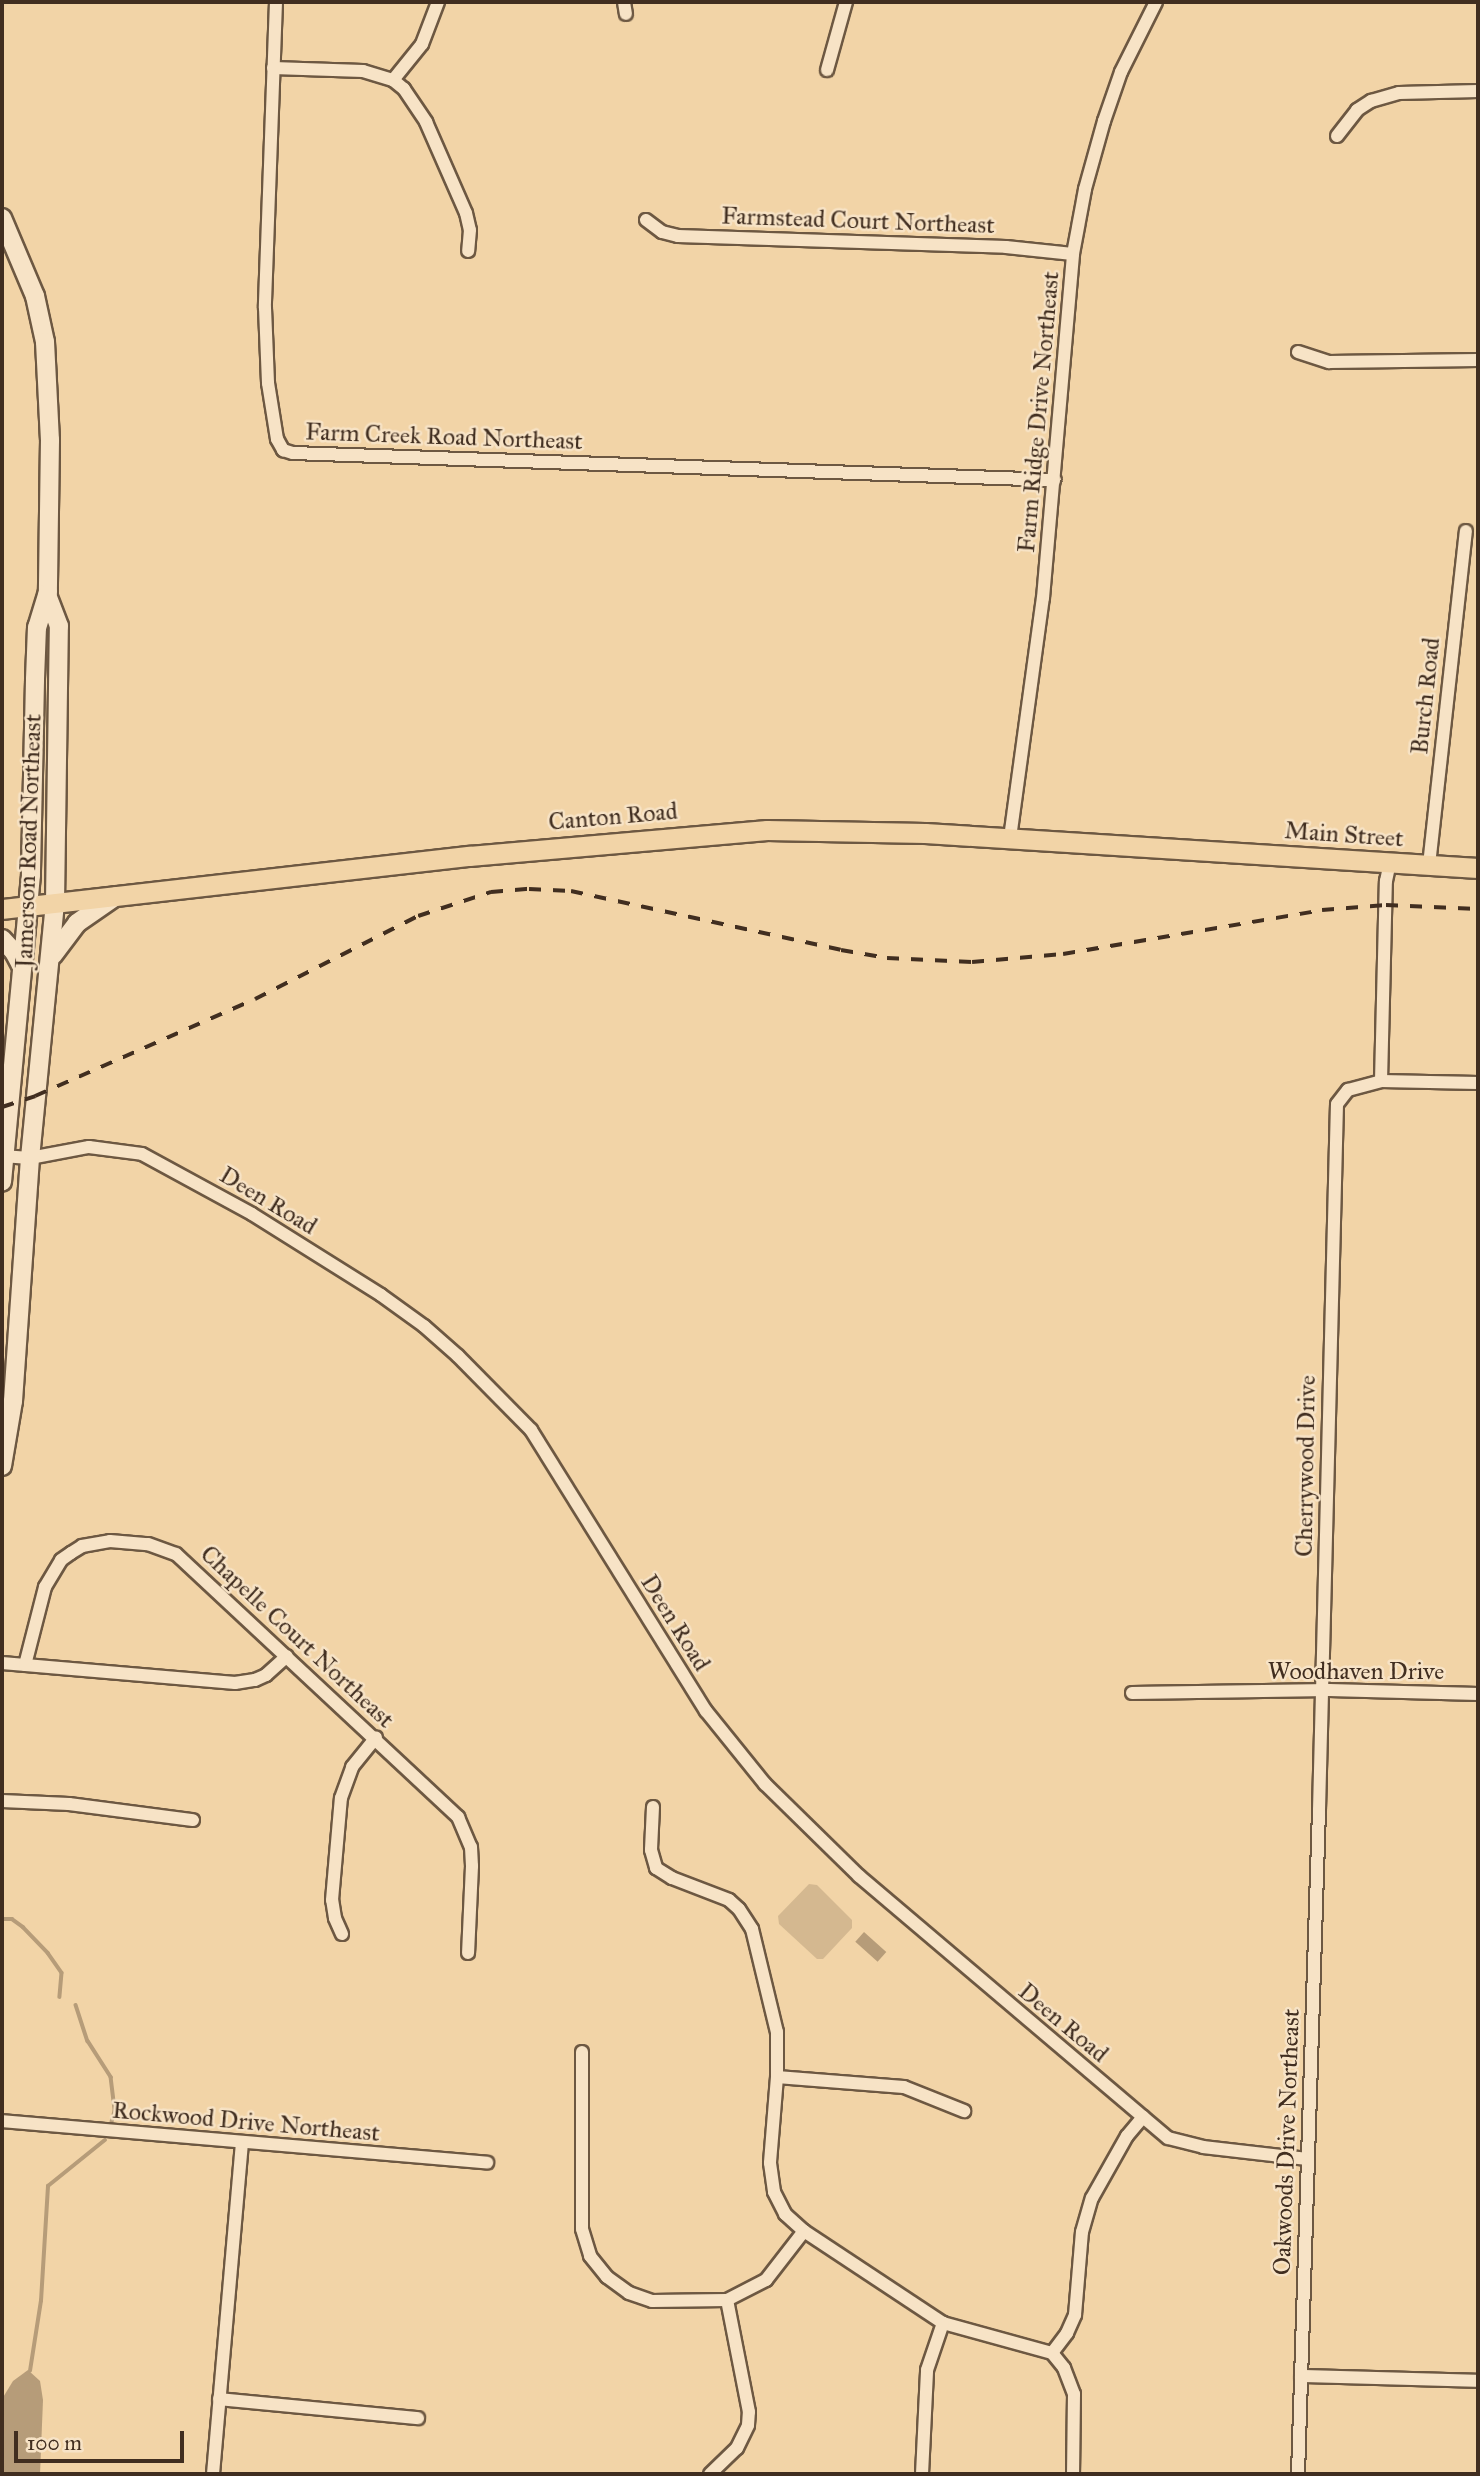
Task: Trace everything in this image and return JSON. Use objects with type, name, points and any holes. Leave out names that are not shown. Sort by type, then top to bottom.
[{"type":"main road","name":"Canton Road","points":[[2,909],[457,857],[743,831],[851,829],[1206,850]]},
{"type":"main road","name":"Main Street","points":[[1206,850],[1478,868]]},
{"type":"street","name":"Farm Creek Road Northeast","points":[[276,2],[265,331],[268,383],[277,439],[283,450],[293,453],[1055,480]]},
{"type":"street","points":[[393,80],[422,44],[438,2]]},
{"type":"street","points":[[827,70],[845,2]]},
{"type":"street","name":"Farm Ridge Drive Northeast","points":[[1010,838],[1044,598],[1065,323],[1073,254],[1088,177],[1104,121],[1121,72],[1156,2]]},
{"type":"street","points":[[273,68],[363,71],[393,80],[419,108],[446,167],[468,221],[468,251]]},
{"type":"street","points":[[1337,136],[1357,110],[1371,101],[1399,93],[1478,91]]},
{"type":"street","name":"Jamerson Road Northeast","points":[[2,218],[35,296],[45,342],[50,389],[47,595],[37,627],[28,906],[2,1182]]},
{"type":"street","name":"Farmstead Court Northeast","points":[[646,220],[662,232],[678,236],[1006,247],[1073,254]]},
{"type":"street","points":[[1298,352],[1329,362],[1478,360]]},
{"type":"street","name":"Burch Road","points":[[1429,865],[1465,531]]},
{"type":"street","name":"Jamerson Road Northeast","points":[[2,1466],[13,1401],[30,1157],[55,903],[59,626],[47,595]]},
{"type":"street","points":[[1390,862],[1386,881],[1381,1081],[1451,1080],[1478,1083]]},
{"type":"street","points":[[50,961],[77,923],[116,896]]},
{"type":"street","points":[[2,939],[14,952],[22,969]]},
{"type":"street","name":"Cherrywood Drive","points":[[1319,1810],[1336,1123],[1340,1098],[1348,1090],[1381,1081]]},
{"type":"street","name":"Deen Road","points":[[3,1156],[30,1157],[89,1147],[123,1150],[172,1170],[252,1214],[381,1295],[458,1356],[531,1430],[706,1711],[765,1784],[859,1877],[1143,2117],[1177,2141],[1307,2159]]},
{"type":"street","name":"Chapelle Court Northeast","points":[[25,1665],[35,1617],[53,1572],[61,1560],[82,1546],[110,1541],[148,1544],[176,1554],[448,1804],[466,1831],[472,1866],[468,1953]]},
{"type":"street","points":[[2,1663],[235,1683],[255,1680],[265,1675],[287,1656]]},
{"type":"street","name":"Woodhaven Drive","points":[[1132,1693],[1478,1694]]},
{"type":"street","points":[[342,1934],[335,1918],[332,1900],[341,1798],[352,1767],[376,1737]]},
{"type":"street","points":[[2,1801],[78,1805],[193,1820]]},
{"type":"street","points":[[653,1807],[651,1850],[656,1868],[672,1878],[729,1900],[739,1909],[752,1929],[773,2011],[778,2047],[771,2179],[785,2214],[804,2231],[943,2323],[1052,2353],[1063,2368],[1074,2394],[1073,2474]]},
{"type":"street","name":"Oakwoods Drive Northeast","points":[[1298,2474],[1319,1810]]},
{"type":"street","points":[[582,2052],[581,2213],[585,2245],[590,2256],[607,2277],[641,2298],[664,2302],[727,2300],[766,2280],[804,2231]]},
{"type":"street","points":[[777,2077],[904,2087],[964,2112]]},
{"type":"street","points":[[1052,2353],[1067,2333],[1075,2315],[1082,2232],[1092,2198],[1127,2137],[1143,2117]]},
{"type":"street","name":"Rockwood Drive Northeast","points":[[2,2121],[487,2163]]},
{"type":"street","points":[[213,2474],[242,2142]]},
{"type":"street","points":[[717,2473],[743,2437],[749,2412],[727,2300]]},
{"type":"street","points":[[922,2474],[927,2370],[943,2323]]},
{"type":"street","points":[[1301,2376],[1478,2381]]},
{"type":"street","points":[[219,2399],[418,2418]]},
{"type":"shaded area","points":[[809,1884],[817,1885],[852,1920],[852,1928],[823,1959],[817,1959],[779,1924],[778,1916]]},
{"type":"shaded area","points":[[864,1932],[886,1952],[878,1962],[855,1942]]},
{"type":"shaded area","points":[[28,2370],[40,2381],[43,2400],[40,2474],[2,2474],[2,2399],[13,2381]]},
{"type":"waterway","points":[[2,1919],[12,1919],[23,1927],[48,1953],[62,1973],[60,1997]]},
{"type":"waterway","points":[[76,2005],[88,2041],[111,2077],[115,2111],[112,2122]]},
{"type":"waterway","points":[[30,2371],[41,2301],[48,2186],[105,2140]]},
{"type":"railway","points":[[2,1107],[35,1096],[255,999],[418,916],[491,892],[529,889],[571,891],[841,950],[887,958],[972,962],[1063,954],[1322,910],[1386,905],[1478,909]]}]
